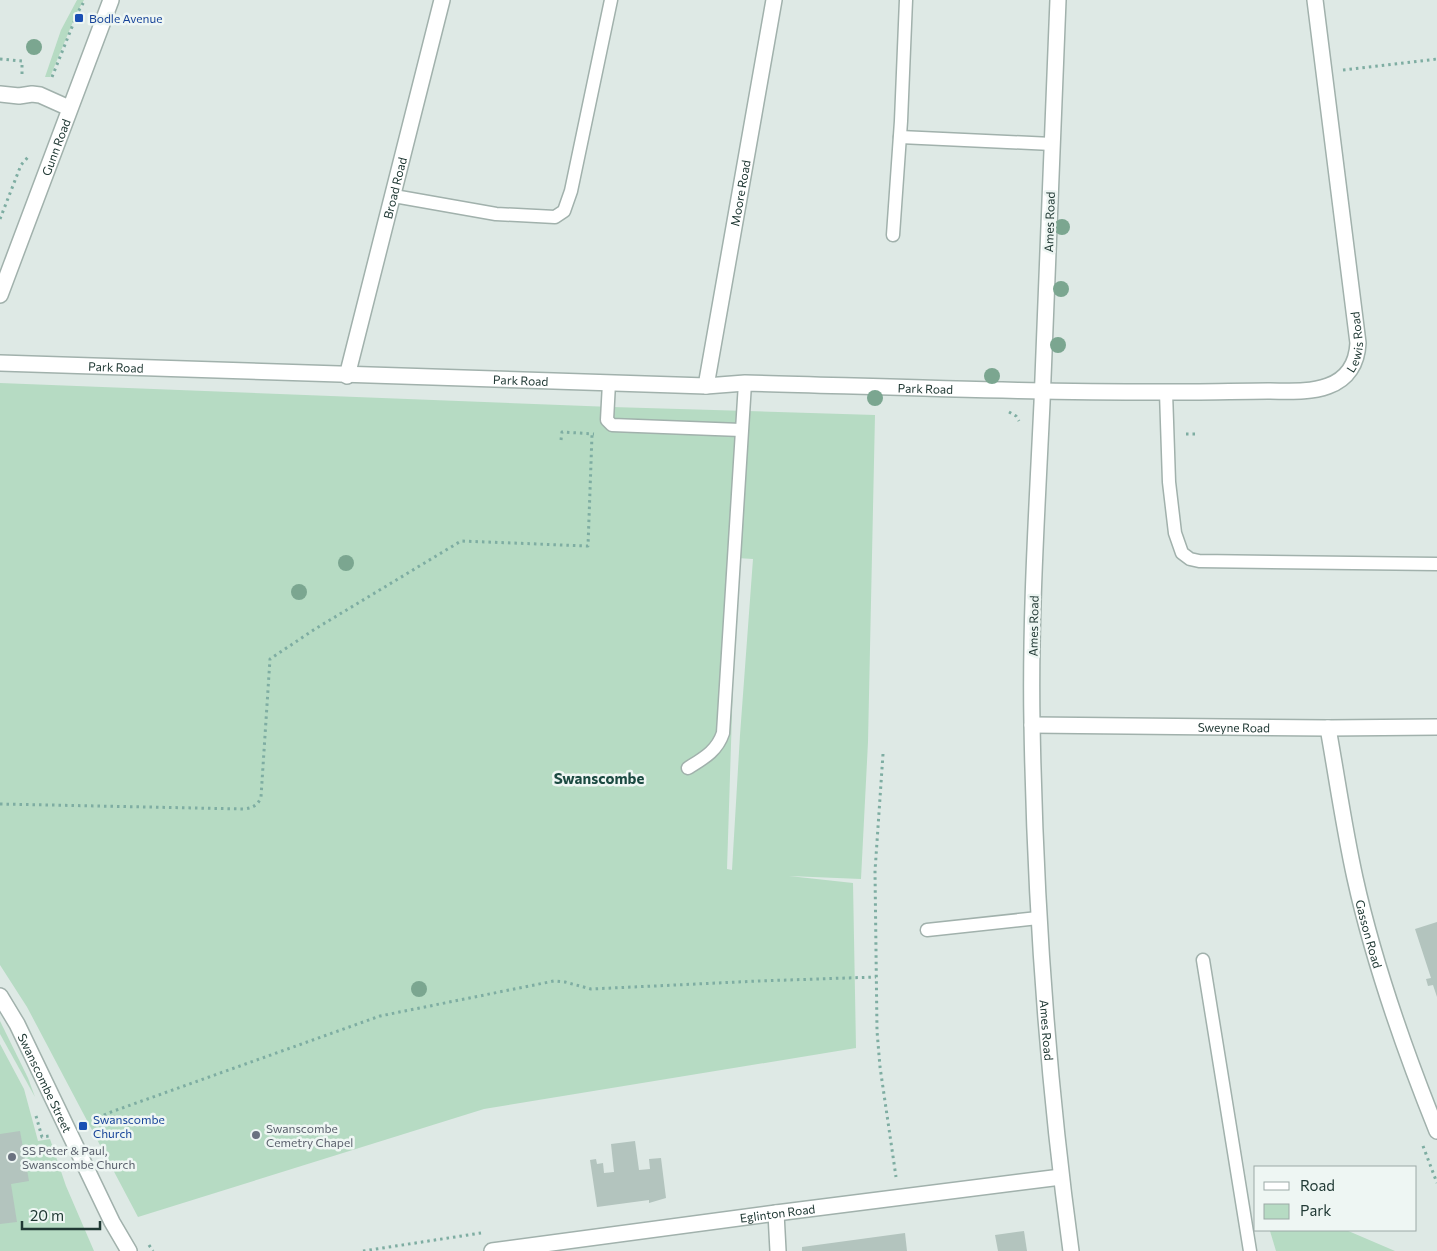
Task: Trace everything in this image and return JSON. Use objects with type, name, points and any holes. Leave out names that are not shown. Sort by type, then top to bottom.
[{"type":"street","name":"Gunn Road","points":[[0,295],[110,0]]},
{"type":"street","name":"Broad Road","points":[[347,376],[442,0]]},
{"type":"street","name":"Moore Road","points":[[706,386],[774,0]]},
{"type":"street","name":"Ames Road","points":[[1058,0],[1032,621],[1032,725],[1042,984],[1060,1177],[1071,1251]]},
{"type":"street","name":"Lewis Road","points":[[1042,391],[1291,391],[1329,386],[1349,372],[1355,362],[1358,349],[1355,315],[1315,0]]},
{"type":"street","points":[[0,94],[19,96],[40,95],[69,108]]},
{"type":"street","name":"Park Road","points":[[0,363],[347,376],[706,386],[745,382],[1042,391]]},
{"type":"street","name":"Sweyne Road","points":[[1032,725],[1328,728],[1437,727]]},
{"type":"street","name":"Gasson Road","points":[[1328,728],[1356,878],[1367,924],[1400,1031],[1437,1131]]},
{"type":"street","name":"Swanscombe Street","points":[[0,996],[17,1024],[112,1222],[129,1251]]},
{"type":"street","name":"Eglinton Road","points":[[492,1251],[1060,1177]]},
{"type":"street","points":[[776,1213],[778,1251]]},
{"type":"lane","points":[[394,196],[496,214],[555,217],[564,211],[571,190],[611,0]]},
{"type":"lane","points":[[893,234],[900,137],[906,0]]},
{"type":"lane","points":[[900,137],[1052,144]]},
{"type":"lane","points":[[688,768],[712,753],[720,744],[723,733],[745,382]]},
{"type":"lane","points":[[609,383],[607,420],[612,425],[741,430]]},
{"type":"lane","points":[[1166,392],[1171,508],[1176,539],[1179,550],[1184,556],[1199,561],[1221,562],[1437,564]]},
{"type":"lane","points":[[927,930],[1038,918]]},
{"type":"lane","points":[[1203,960],[1250,1251]]},
{"type":"path","points":[[0,59],[22,61],[22,75]]},
{"type":"path","points":[[1342,70],[1437,59]]},
{"type":"path","points":[[1341,61],[1344,78]]},
{"type":"path","points":[[561,440],[562,432],[592,435],[601,430],[607,420]]},
{"type":"path","points":[[0,804],[244,809],[256,805],[261,797],[270,659],[315,629],[461,541],[588,546],[592,435]]},
{"type":"path","points":[[883,754],[875,871],[876,977],[879,1060],[897,1181]]},
{"type":"path","points":[[86,1122],[375,1018],[554,981],[591,989],[876,977]]},
{"type":"path","points":[[1422,1145],[1437,1183]]},
{"type":"green space","points":[[77,0],[84,0],[77,12],[50,77],[45,77],[61,30]]},
{"type":"green space","points":[[0,383],[612,407],[875,415],[868,742],[861,879],[789,876],[853,883],[856,1048],[484,1109],[138,1217],[27,1007],[0,965]],"holes":[[[737,558],[753,559],[740,735],[732,870],[727,869]]]},
{"type":"green space","points":[[0,1021],[28,1078],[35,1097],[0,1034]]},
{"type":"green space","points":[[0,1044],[24,1089],[38,1141],[50,1139],[66,1186],[94,1251],[0,1251]]},
{"type":"green space","points":[[1270,1231],[1348,1231],[1395,1251],[1276,1251]]},
{"type":"building","points":[[1437,922],[1437,997],[1433,985],[1428,986],[1426,979],[1431,978],[1415,929]]},
{"type":"building","name":"SS Peter & Paul, Swanscombe Church","points":[[20,1131],[29,1181],[11,1184],[17,1222],[0,1224],[0,1134]]},
{"type":"building","points":[[635,1141],[639,1170],[650,1169],[649,1159],[661,1158],[666,1198],[649,1203],[649,1200],[597,1207],[590,1160],[596,1159],[597,1164],[603,1163],[604,1173],[614,1172],[611,1144]]},
{"type":"building","points":[[1024,1231],[1027,1251],[998,1251],[995,1235]]},
{"type":"building","points":[[905,1233],[907,1251],[802,1251],[802,1247]]},
{"type":"place","name":"Bodle Avenue","points":[[79,18]]},
{"type":"place","name":"Swanscombe Church","points":[[83,1126]]},
{"type":"place","name":"Swanscombe Cemetry Chapel","points":[[256,1135]]},
{"type":"place","name":"SS Peter & Paul, Swanscombe Church","points":[[12,1157]]},
{"type":"district","name":"Swanscombe","points":[[599,778]]}]
